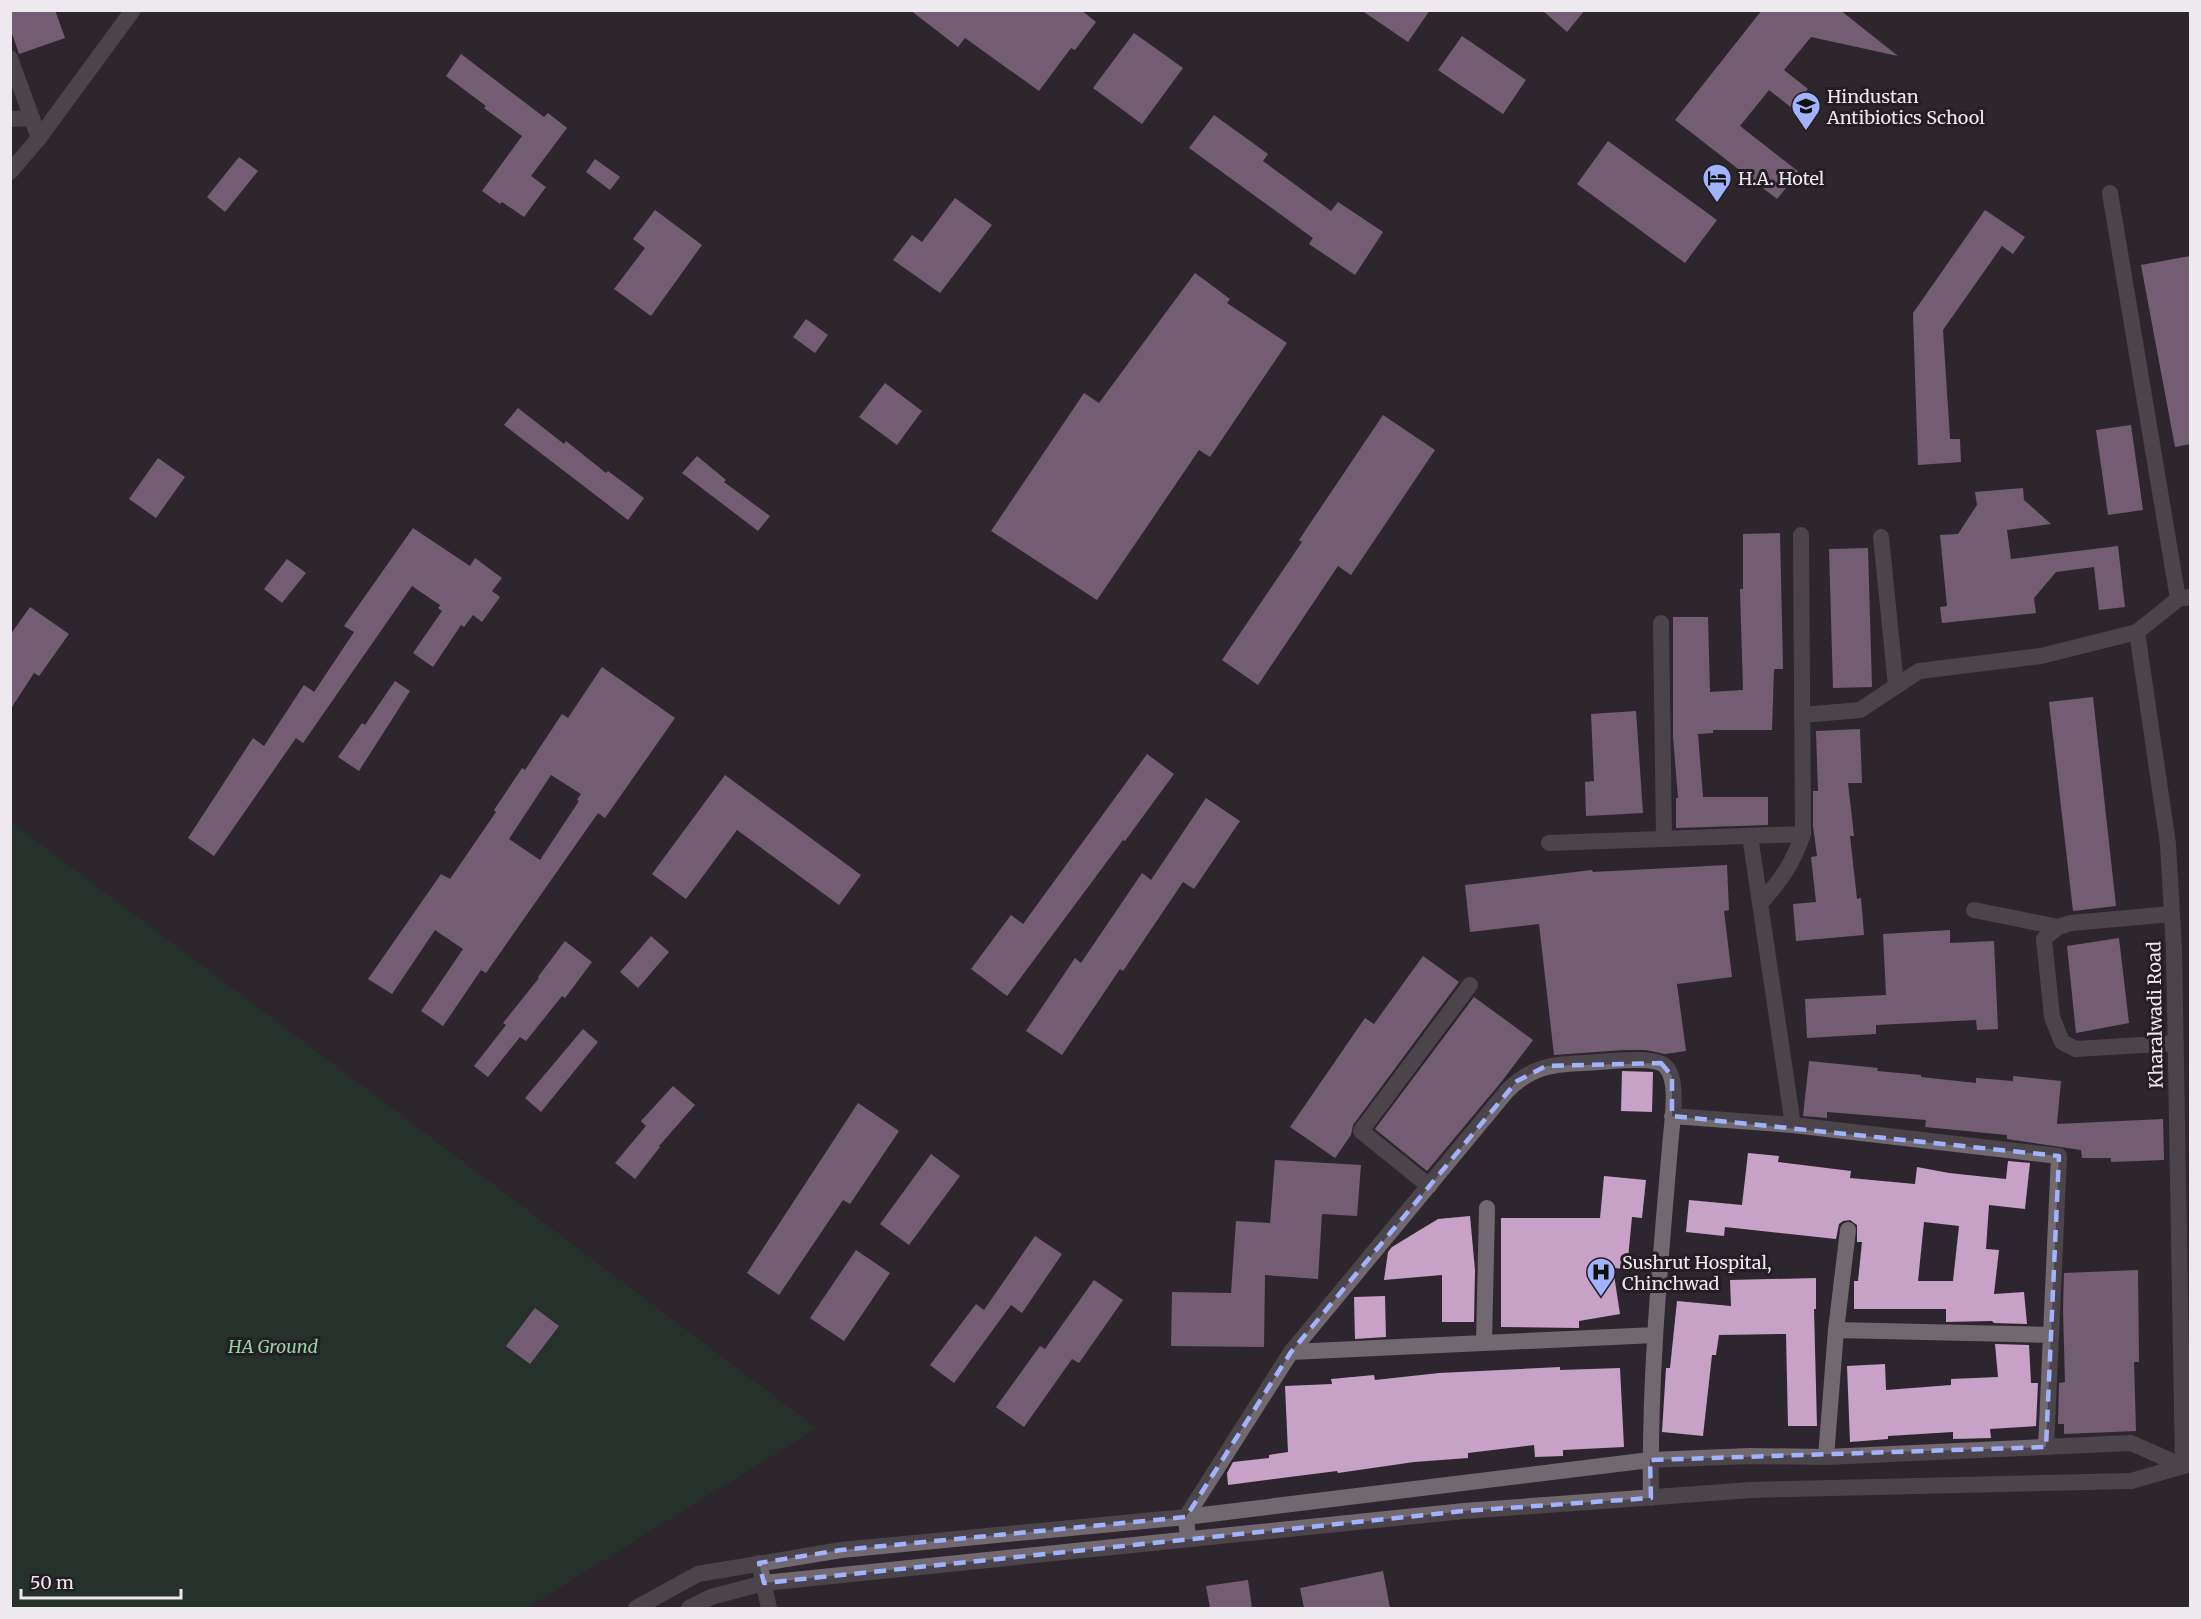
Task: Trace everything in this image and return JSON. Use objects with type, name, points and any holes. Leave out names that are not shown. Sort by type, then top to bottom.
[{"type":"street","points":[[10,172],[39,138],[133,10]]},
{"type":"street","points":[[10,58],[14,80],[39,138]]},
{"type":"street","points":[[10,118],[32,118]]},
{"type":"street","points":[[1802,715],[1860,710],[1919,671],[2041,656],[2137,632],[2184,598],[2110,193]]},
{"type":"street","points":[[1760,904],[1787,872],[1803,834],[1801,535]]},
{"type":"street","points":[[1881,537],[1896,686]]},
{"type":"street","points":[[1661,623],[1664,839]]},
{"type":"street","name":"Kharalwadi Road","points":[[2137,632],[2168,844],[2176,1043],[2187,1465]]},
{"type":"street","points":[[1549,843],[1803,834]]},
{"type":"street","points":[[1750,836],[1792,1125]]},
{"type":"street","points":[[1974,910],[2058,927]]},
{"type":"street","points":[[2172,915],[2071,923],[2058,927],[2044,939],[2052,1017],[2062,1042],[2076,1049],[2176,1043]]},
{"type":"street","points":[[1429,1186],[1361,1131],[1470,985]]},
{"type":"street","points":[[1188,1539],[1186,1517],[1291,1352],[1517,1081],[1546,1066],[1634,1061],[1661,1063],[1672,1076],[1672,1116],[1655,1335],[1650,1460],[1651,1498]]},
{"type":"street","points":[[1672,1116],[1792,1125],[2059,1156],[2046,1447]]},
{"type":"street","points":[[1484,1343],[1487,1208]]},
{"type":"street","points":[[1826,1457],[1836,1330],[1848,1230]]},
{"type":"street","points":[[1836,1330],[2051,1335]]},
{"type":"street","points":[[1291,1352],[1655,1335]]},
{"type":"street","points":[[636,1608],[698,1574],[841,1550],[1186,1517],[1650,1460],[1750,1456],[1826,1457],[2131,1443],[2187,1465]]},
{"type":"street","points":[[689,1608],[711,1597],[764,1583],[1464,1511],[1751,1490],[2131,1481],[2187,1465]]},
{"type":"street","points":[[759,1563],[769,1608]]},
{"type":"highlighted area","points":[[1661,1063],[1672,1076],[1672,1116],[2059,1156],[2046,1447],[1650,1460],[1651,1498],[1464,1511],[764,1583],[759,1563],[841,1550],[1186,1517],[1291,1352],[1517,1081],[1546,1066]]},
{"type":"green space","name":"HA Ground","points":[[10,821],[817,1428],[527,1608],[11,1608]]},
{"type":"building","points":[[10,10],[55,10],[65,38],[19,54],[10,28]]},
{"type":"building","points":[[910,10],[1081,10],[1096,22],[1075,50],[1071,48],[1039,91],[965,38],[958,47]]},
{"type":"building","points":[[1361,10],[1430,10],[1408,42]]},
{"type":"building","points":[[1542,10],[1585,10],[1567,32]]},
{"type":"building","points":[[1762,10],[1840,10],[1898,56],[1811,37],[1784,70],[1808,89],[1792,108],[1769,90],[1740,126],[1799,172],[1777,199],[1675,120]]},
{"type":"building","points":[[1134,33],[1183,68],[1142,124],[1093,88]]},
{"type":"building","points":[[1462,36],[1526,80],[1503,114],[1438,70]]},
{"type":"building","points":[[461,54],[544,117],[548,113],[567,128],[531,176],[546,187],[524,217],[482,191],[522,136],[446,76]]},
{"type":"building","points":[[1214,115],[1268,154],[1263,161],[1331,211],[1338,202],[1383,232],[1355,275],[1309,244],[1313,238],[1189,148]]},
{"type":"building","points":[[1608,141],[1717,220],[1685,263],[1577,184]]},
{"type":"building","points":[[239,157],[258,171],[225,212],[207,197]]},
{"type":"building","points":[[595,159],[620,177],[610,190],[586,172]]},
{"type":"building","points":[[955,198],[992,225],[940,293],[893,260],[912,235],[922,242]]},
{"type":"building","points":[[655,210],[702,245],[651,316],[614,289],[645,248],[633,239]]},
{"type":"building","points":[[1985,210],[2025,237],[2013,254],[2002,246],[1943,330],[1950,439],[1960,439],[1961,462],[1918,465],[1913,313]]},
{"type":"building","points":[[2190,256],[2190,444],[2175,447],[2141,265]]},
{"type":"building","points":[[1195,273],[1230,299],[1227,303],[1287,343],[1210,457],[1199,450],[1097,600],[991,531],[1084,393],[1099,403]]},
{"type":"building","points":[[806,319],[828,335],[815,353],[793,337]]},
{"type":"building","points":[[885,383],[922,411],[897,445],[859,417]]},
{"type":"building","points":[[518,408],[564,444],[566,441],[606,473],[608,471],[644,498],[628,520],[504,425]]},
{"type":"building","points":[[1383,415],[1435,450],[1351,575],[1338,566],[1258,685],[1222,660],[1302,542],[1299,540]]},
{"type":"building","points":[[2131,425],[2143,510],[2108,515],[2096,430]]},
{"type":"building","points":[[697,456],[726,480],[724,482],[770,516],[758,531],[682,473]]},
{"type":"building","points":[[158,458],[185,477],[156,518],[129,499]]},
{"type":"building","points":[[2023,488],[2024,500],[2051,524],[2007,530],[2011,559],[2118,546],[2125,607],[2099,610],[2094,567],[2056,572],[2034,598],[2036,613],[1942,623],[1940,607],[1947,606],[1940,535],[1958,534],[1977,505],[1975,492]]},
{"type":"building","points":[[413,528],[470,566],[475,558],[502,578],[492,591],[500,597],[482,622],[473,615],[464,627],[461,625],[433,667],[413,653],[442,611],[438,608],[440,605],[412,586],[303,743],[296,738],[214,856],[188,838],[253,738],[264,746],[304,685],[314,692],[354,632],[344,626]]},
{"type":"building","points":[[1780,533],[1783,669],[1774,669],[1772,730],[1713,730],[1713,733],[1698,734],[1703,797],[1768,797],[1768,825],[1676,828],[1676,798],[1678,798],[1673,736],[1673,617],[1708,617],[1710,692],[1743,690],[1740,589],[1743,589],[1743,534]]},
{"type":"building","points":[[1868,548],[1872,687],[1833,688],[1829,549]]},
{"type":"building","points":[[287,559],[306,573],[282,603],[264,589]]},
{"type":"building","points":[[30,607],[69,634],[39,676],[34,673],[10,710],[10,635]]},
{"type":"building","points":[[602,667],[675,718],[605,818],[598,813],[486,973],[481,970],[443,1026],[421,1011],[463,949],[435,930],[392,994],[368,979],[441,874],[450,879],[496,812],[494,810],[522,768],[525,770],[562,714],[568,718]],"holes":[[[551,775],[581,794],[577,800],[579,801],[540,860],[509,839]]]},
{"type":"building","points":[[395,681],[410,691],[359,771],[338,757],[362,723],[365,725]]},
{"type":"building","points":[[2093,697],[2116,906],[2073,911],[2049,702]]},
{"type":"building","points":[[1636,711],[1643,813],[1586,816],[1585,782],[1594,781],[1591,714]]},
{"type":"building","points":[[1860,729],[1862,783],[1848,783],[1854,836],[1850,836],[1857,899],[1861,898],[1864,935],[1796,941],[1793,904],[1816,902],[1811,857],[1817,856],[1813,826],[1813,791],[1818,791],[1816,731]]},
{"type":"building","points":[[1147,754],[1174,774],[1007,996],[971,969],[1011,915],[1023,924]]},
{"type":"building","points":[[725,775],[861,875],[839,905],[737,830],[686,899],[652,874]]},
{"type":"building","points":[[1206,798],[1240,821],[1194,889],[1183,882],[1123,971],[1120,969],[1062,1055],[1026,1031],[1075,958],[1081,963],[1142,873],[1151,880]]},
{"type":"building","points":[[1727,865],[1729,910],[1724,911],[1732,977],[1677,984],[1686,1051],[1665,1054],[1646,1050],[1624,1050],[1554,1055],[1539,924],[1470,932],[1465,885],[1592,870],[1593,872]]},
{"type":"building","points":[[1950,930],[1950,943],[1994,941],[1998,1029],[1977,1030],[1976,1020],[1876,1025],[1876,1034],[1807,1038],[1805,999],[1886,995],[1883,934]]},
{"type":"building","points":[[651,936],[669,952],[638,988],[620,972]]},
{"type":"building","points":[[2119,938],[2129,1023],[2076,1033],[2067,946]]},
{"type":"building","points":[[565,941],[592,962],[565,998],[562,996],[526,1041],[520,1037],[488,1077],[474,1066],[506,1025],[503,1023]]},
{"type":"building","points":[[1423,956],[1459,982],[1353,1125],[1351,1135],[1335,1158],[1290,1127],[1365,1018],[1374,1024]]},
{"type":"building","points":[[1474,997],[1533,1040],[1427,1171],[1375,1129]]},
{"type":"building","points":[[583,1029],[598,1042],[541,1112],[525,1098]]},
{"type":"building","points":[[1809,1061],[1878,1068],[1877,1071],[1976,1083],[1976,1078],[2013,1081],[2013,1076],[2061,1081],[2057,1124],[2163,1119],[2164,1160],[2111,1162],[2111,1158],[2082,1158],[2081,1150],[2007,1139],[2007,1135],[1925,1127],[1926,1120],[1827,1112],[1827,1118],[1803,1116]]},
{"type":"building","points":[[1622,1071],[1653,1072],[1652,1112],[1621,1111]]},
{"type":"building","points":[[673,1086],[695,1105],[659,1146],[635,1179],[615,1163],[646,1126],[641,1121]]},
{"type":"building","points":[[858,1103],[899,1131],[850,1204],[843,1200],[779,1295],[747,1273]]},
{"type":"building","points":[[1748,1153],[1779,1156],[1778,1162],[1851,1171],[1850,1178],[1915,1184],[1917,1167],[2006,1179],[2008,1161],[2030,1163],[2025,1209],[1989,1205],[1986,1249],[1999,1250],[1994,1294],[2024,1292],[2027,1324],[1994,1323],[1992,1321],[1946,1322],[1946,1309],[1854,1309],[1854,1281],[1858,1281],[1862,1242],[1857,1242],[1857,1225],[1850,1220],[1839,1224],[1836,1239],[1725,1227],[1724,1236],[1686,1232],[1689,1200],[1742,1205]],"holes":[[[1924,1222],[1959,1226],[1953,1281],[1918,1281]]]},
{"type":"building","points":[[931,1154],[960,1176],[909,1245],[880,1224]]},
{"type":"building","points":[[1275,1160],[1361,1165],[1357,1216],[1322,1214],[1318,1279],[1265,1275],[1264,1347],[1171,1346],[1172,1292],[1231,1293],[1236,1221],[1270,1223]]},
{"type":"building","points":[[1604,1176],[1646,1180],[1642,1218],[1632,1217],[1627,1269],[1613,1268],[1620,1314],[1579,1321],[1579,1328],[1501,1327],[1501,1218],[1600,1218]]},
{"type":"building","points":[[1470,1216],[1475,1270],[1474,1322],[1442,1322],[1442,1275],[1384,1280],[1388,1252],[1392,1247],[1438,1219]]},
{"type":"building","points":[[1035,1236],[1062,1254],[1022,1313],[1011,1305],[954,1383],[930,1365],[976,1304],[984,1310]]},
{"type":"building","points":[[856,1250],[890,1273],[844,1341],[810,1318]]},
{"type":"building","points":[[2138,1270],[2139,1362],[2134,1362],[2136,1431],[2064,1434],[2064,1424],[2058,1424],[2059,1383],[2065,1382],[2064,1273]]},
{"type":"building","points":[[1816,1278],[1816,1309],[1814,1309],[1817,1426],[1788,1426],[1786,1334],[1719,1335],[1716,1355],[1712,1355],[1703,1436],[1662,1432],[1666,1368],[1670,1368],[1677,1301],[1731,1306],[1730,1280]]},
{"type":"building","points":[[1094,1280],[1123,1300],[1079,1363],[1072,1359],[1024,1427],[996,1407],[1040,1346],[1045,1349]]},
{"type":"building","points":[[1385,1296],[1386,1337],[1355,1339],[1354,1297]]},
{"type":"building","points":[[535,1308],[559,1326],[530,1364],[506,1346]]},
{"type":"building","points":[[1995,1344],[2029,1345],[2031,1383],[2038,1383],[2036,1426],[1990,1429],[1991,1438],[1953,1439],[1953,1432],[1888,1436],[1888,1439],[1850,1442],[1847,1366],[1885,1364],[1886,1390],[1951,1385],[1951,1379],[1998,1377]]},
{"type":"building","points":[[1560,1367],[1560,1370],[1620,1368],[1624,1447],[1563,1450],[1563,1456],[1535,1457],[1534,1445],[1468,1453],[1468,1458],[1414,1462],[1228,1485],[1227,1473],[1233,1462],[1269,1458],[1269,1455],[1288,1452],[1285,1386],[1332,1384],[1331,1379],[1374,1375],[1375,1380],[1439,1373]]},
{"type":"building","points":[[1383,1571],[1390,1608],[1304,1608],[1300,1588]]},
{"type":"building","points":[[1248,1580],[1252,1608],[1210,1608],[1206,1586]]},
{"type":"place","name":"Hindustan Antibiotics School","points":[[1806,132]]},
{"type":"place","name":"H.A. Hotel","points":[[1717,204]]},
{"type":"place","name":"Sushrut Hospital, Chinchwad","points":[[1601,1298]]}]
